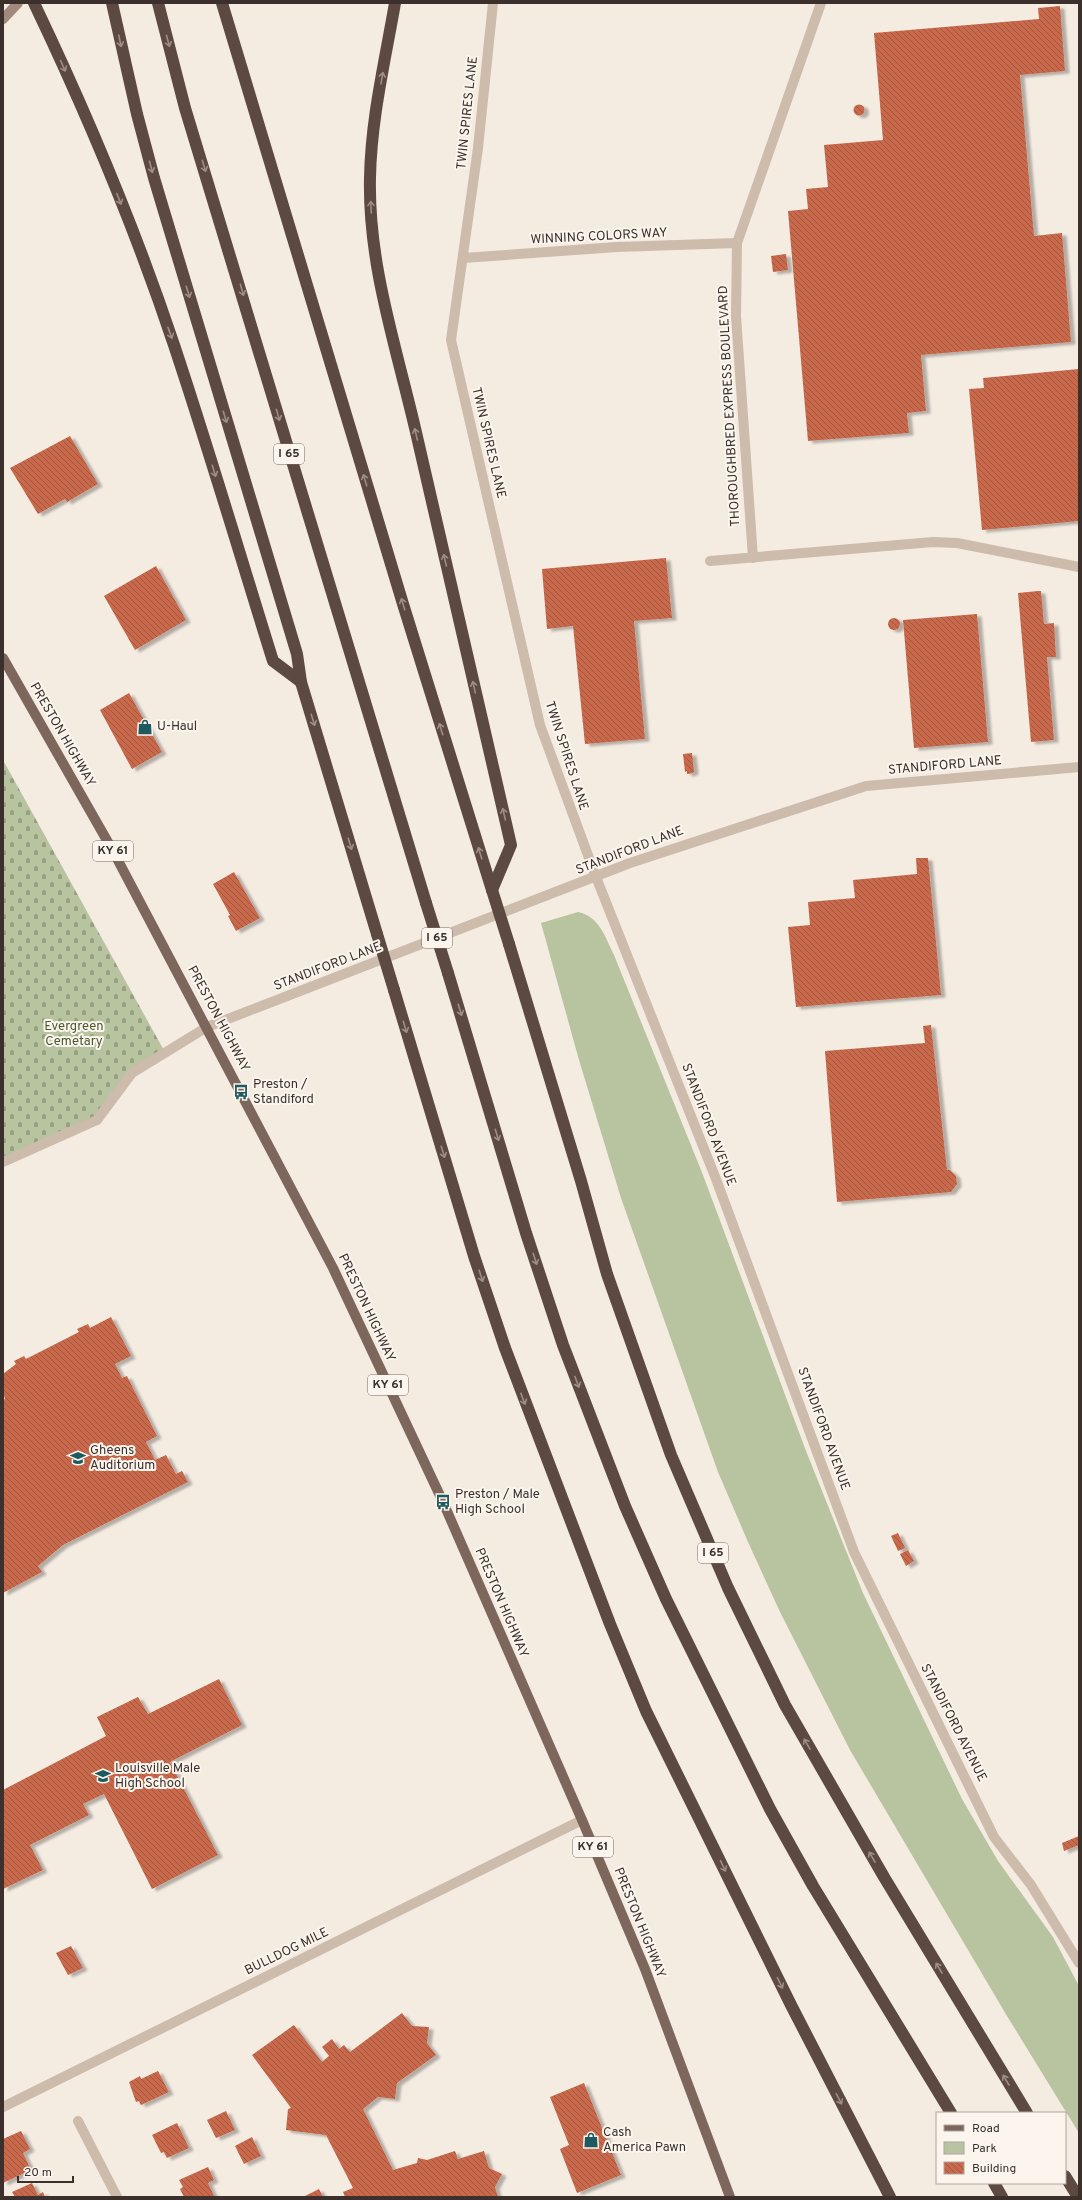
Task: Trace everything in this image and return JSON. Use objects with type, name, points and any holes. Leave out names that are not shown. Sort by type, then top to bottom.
[{"type":"highway","points":[[34,3],[92,130],[146,266],[174,344],[273,661],[301,682]]},
{"type":"highway","points":[[112,3],[129,81],[150,164],[293,639],[301,682],[474,1256],[505,1348],[610,1624],[646,1711],[791,2005],[890,2197]]},
{"type":"highway","name":"I 65","points":[[158,3],[186,108],[526,1233],[563,1345],[626,1506],[666,1599],[770,1809],[813,1886],[950,2112]]},
{"type":"highway","name":"I 65","points":[[222,3],[403,604],[509,944],[616,1302],[671,1455],[728,1588],[785,1705],[884,1877],[1025,2112]]},
{"type":"highway","points":[[402,3],[394,8],[375,114],[371,162],[371,210],[374,246],[385,309],[412,418],[511,845],[492,890]]},
{"type":"highway","points":[[1066,2178],[1078,2197]]},
{"type":"highway","points":[[995,2184],[1002,2197]]},
{"type":"main road","points":[[3,19],[18,3]]},
{"type":"main road","name":"PRESTON HIGHWAY","points":[[3,658],[113,851],[340,1282],[443,1502],[582,1820],[645,1969],[730,2197]]},
{"type":"street","name":"TWIN SPIRES LANE","points":[[493,3],[478,148],[451,340],[540,725],[596,877]]},
{"type":"street","name":"THOROUGHBRED EXPRESS BOULEVARD","points":[[753,558],[736,316],[737,243],[821,3]]},
{"type":"street","name":"WINNING COLORS WAY","points":[[463,258],[617,247],[737,243]]},
{"type":"street","points":[[710,561],[933,542],[957,543],[1079,567]]},
{"type":"street","name":"STANDIFORD LANE","points":[[207,1027],[677,846],[866,786],[1079,767]]},
{"type":"street","name":"STANDIFORD AVENUE","points":[[596,877],[713,1172],[854,1552],[994,1837],[1031,1885],[1079,1963]]},
{"type":"street","points":[[3,1162],[97,1120],[132,1073],[207,1027]]},
{"type":"street","name":"BULLDOG MILE","points":[[3,2106],[582,1820]]},
{"type":"street","points":[[78,2121],[117,2197]]},
{"type":"green space","name":"Evergreen Cemetary","points":[[3,760],[166,1054],[132,1073],[97,1120],[3,1161]]},
{"type":"green space","points":[[578,912],[592,918],[597,923],[614,955],[703,1175],[806,1451],[863,1593],[962,1799],[998,1861],[1053,1937],[1079,1986],[1079,2133],[1007,2016],[850,1750],[780,1612],[718,1472],[621,1198],[579,1060],[541,923]]},
{"type":"building","points":[[1060,6],[1065,71],[1020,75],[1034,236],[1062,233],[1071,342],[921,355],[926,411],[907,413],[909,433],[808,441],[788,211],[808,209],[806,189],[828,187],[824,145],[883,140],[874,33],[1039,19],[1038,8]]},
{"type":"building","points":[[859,104],[863,106],[865,110],[863,114],[859,116],[855,114],[853,110],[855,106]]},
{"type":"building","points":[[786,254],[788,270],[773,272],[771,256]]},
{"type":"building","points":[[1079,369],[1079,521],[982,530],[969,389],[984,388],[983,378]]},
{"type":"building","points":[[70,436],[98,484],[67,502],[65,499],[38,514],[10,468]]},
{"type":"building","points":[[666,558],[672,618],[634,621],[645,739],[585,744],[573,626],[547,629],[542,569]]},
{"type":"building","points":[[156,566],[186,620],[135,650],[104,596]]},
{"type":"building","points":[[1041,591],[1044,624],[1054,623],[1056,657],[1047,657],[1054,740],[1031,742],[1018,593]]},
{"type":"building","points":[[977,614],[988,742],[914,748],[903,620]]},
{"type":"building","points":[[894,618],[898,620],[900,624],[898,628],[894,630],[890,628],[888,624],[890,620]]},
{"type":"building","points":[[129,693],[162,752],[132,769],[100,710]]},
{"type":"building","points":[[692,753],[694,771],[693,773],[687,774],[687,771],[685,772],[683,754]]},
{"type":"building","points":[[916,858],[928,858],[941,995],[796,1007],[788,927],[810,925],[808,902],[855,898],[853,880],[917,874]]},
{"type":"building","points":[[234,872],[260,918],[236,931],[228,916],[230,915],[213,884]]},
{"type":"building","points":[[931,1025],[947,1170],[950,1170],[956,1176],[957,1184],[951,1192],[837,1202],[825,1051],[925,1043],[923,1026]]},
{"type":"building","name":"Gheens Auditorium","points":[[111,1317],[131,1356],[115,1364],[122,1378],[127,1376],[157,1436],[146,1442],[155,1460],[166,1455],[176,1474],[182,1471],[188,1482],[63,1545],[38,1566],[42,1572],[3,1593],[3,1400],[5,1399],[3,1392],[3,1374],[16,1364],[14,1361],[24,1356],[26,1359],[79,1332],[77,1329],[88,1324],[90,1328]]},
{"type":"building","points":[[898,1533],[905,1548],[898,1551],[891,1536]]},
{"type":"building","points":[[908,1550],[914,1561],[906,1566],[900,1554]]},
{"type":"building","name":"Louisville Male High School","points":[[219,1679],[242,1725],[170,1762],[218,1855],[152,1889],[104,1794],[83,1804],[89,1815],[30,1845],[43,1870],[3,1889],[3,1790],[106,1736],[97,1717],[138,1697],[148,1714]]},
{"type":"building","points":[[1079,1836],[1079,1845],[1064,1851],[1062,1843]]},
{"type":"building","points":[[71,1946],[83,1968],[68,1975],[56,1953]]},
{"type":"building","points":[[402,2013],[412,2026],[429,2027],[427,2043],[436,2055],[397,2083],[395,2099],[378,2097],[363,2109],[393,2170],[417,2163],[418,2158],[427,2160],[455,2151],[458,2159],[484,2151],[489,2168],[502,2174],[495,2187],[498,2197],[345,2197],[343,2192],[353,2188],[326,2135],[286,2130],[288,2109],[291,2108],[252,2055],[294,2025],[322,2062],[329,2056],[322,2047],[332,2039],[339,2049],[344,2045],[350,2052]]},
{"type":"building","points":[[158,2071],[169,2092],[141,2105],[139,2101],[136,2102],[129,2082],[140,2076],[141,2079]]},
{"type":"building","points":[[584,2083],[621,2175],[577,2193],[560,2149],[569,2145],[550,2097]]},
{"type":"building","points":[[226,2111],[235,2130],[216,2138],[207,2120]]},
{"type":"building","points":[[177,2123],[189,2148],[167,2158],[164,2152],[161,2153],[152,2135]]},
{"type":"building","points":[[21,2131],[30,2149],[23,2153],[31,2170],[3,2183],[3,2139]]},
{"type":"building","points":[[252,2137],[261,2156],[244,2164],[235,2146]]},
{"type":"building","points":[[208,2167],[214,2180],[208,2183],[214,2196],[184,2197],[180,2189],[183,2187],[179,2180]]},
{"type":"building","points":[[32,2183],[38,2195],[43,2192],[45,2197],[15,2197],[12,2192]]},
{"type":"building","points":[[319,2189],[323,2197],[303,2197]]},
{"type":"place","name":"U-Haul","points":[[145,727]]},
{"type":"place","name":"Preston / Standiford","points":[[241,1092]]},
{"type":"place","name":"Gheens Auditorium","points":[[78,1458]]},
{"type":"place","name":"Preston / Male High School","points":[[443,1502]]},
{"type":"place","name":"Louisville Male High School","points":[[103,1776]]},
{"type":"place","name":"Cash America Pawn","points":[[591,2140]]}]
